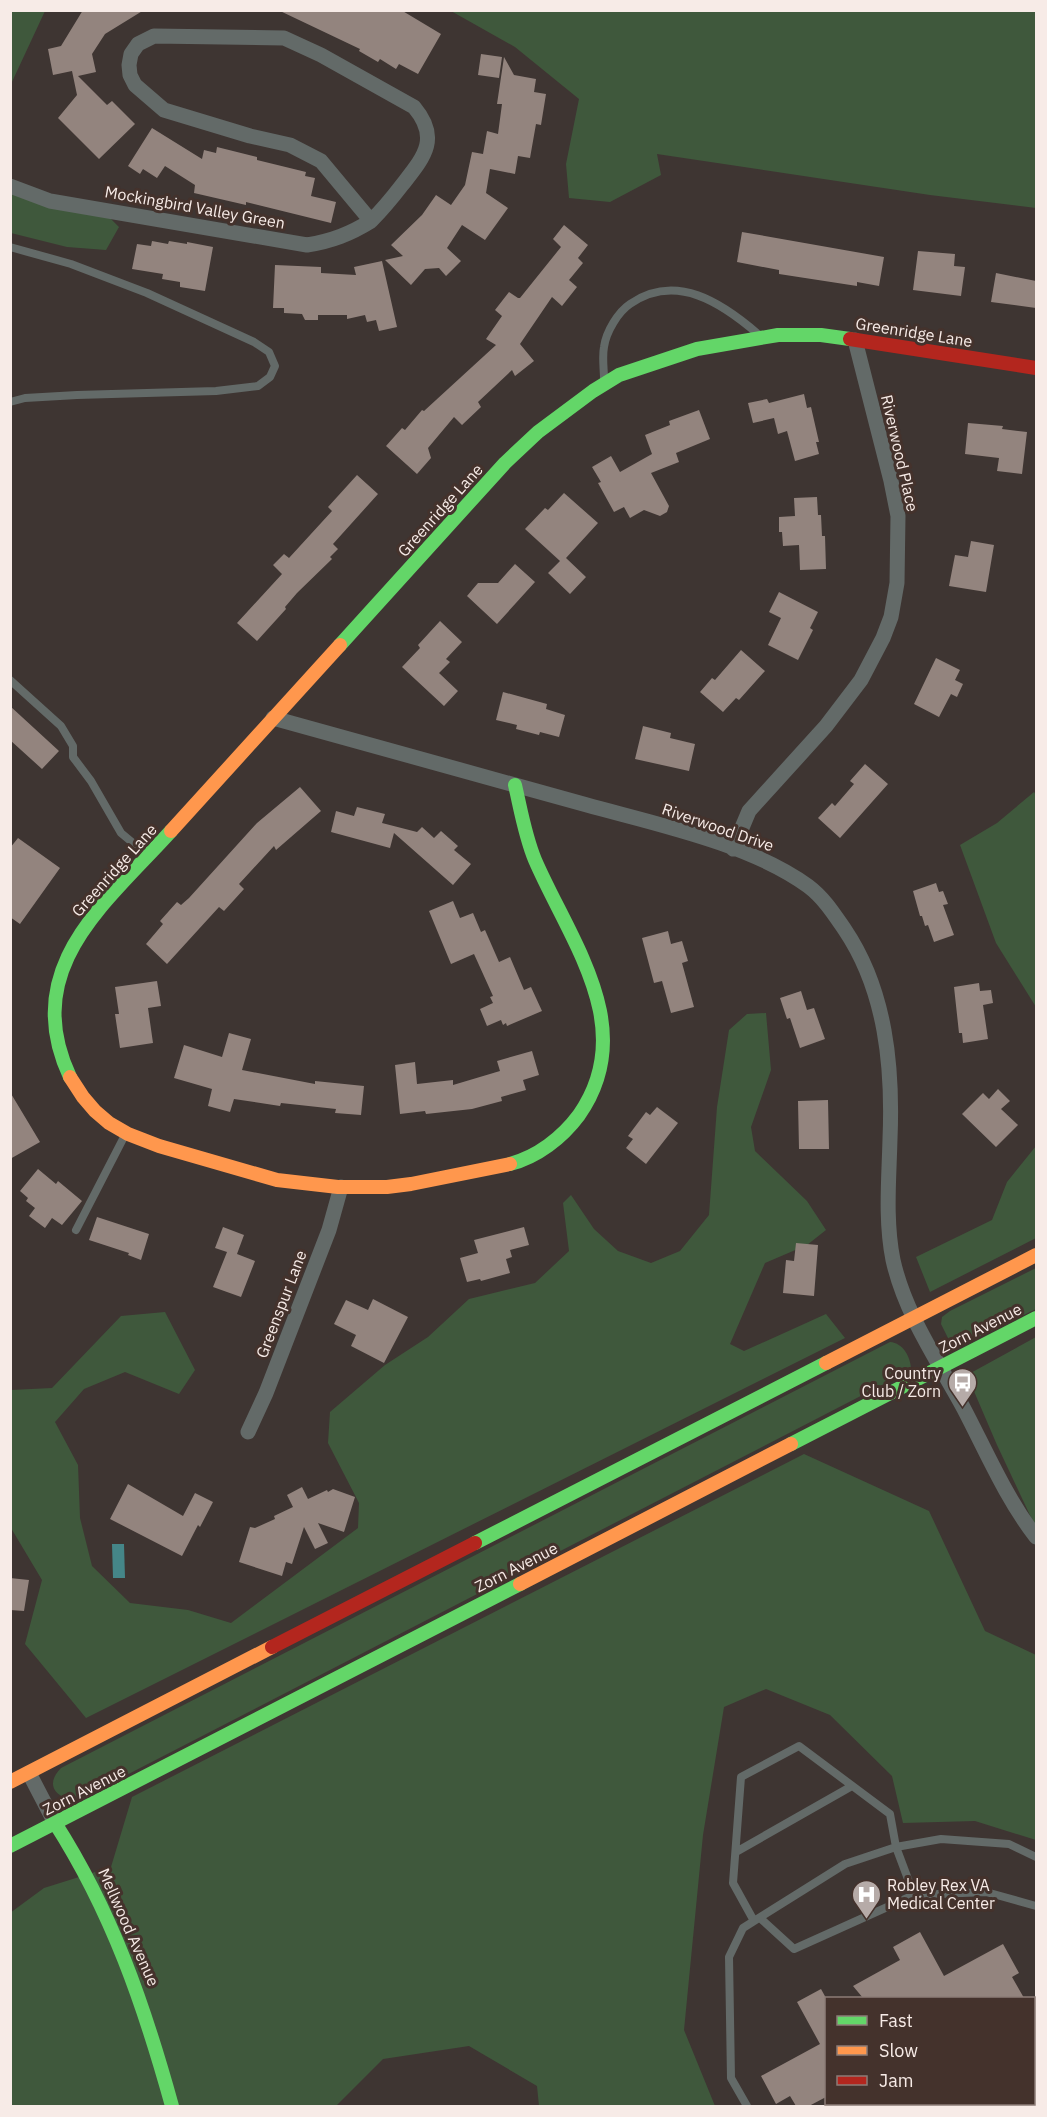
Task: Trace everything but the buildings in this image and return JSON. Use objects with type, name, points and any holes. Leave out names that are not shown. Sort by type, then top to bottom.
[{"type":"street","name":"Mockingbird Valley Green","points":[[10,186],[50,201],[308,245],[329,242],[351,234],[371,221],[380,212],[423,158],[428,145],[427,132],[422,118],[414,107],[321,55],[284,38],[154,36],[138,44],[131,54],[130,75],[135,85],[164,110],[250,136],[290,145],[321,161],[371,221]]},
{"type":"street","name":"Greenridge Lane","points":[[515,785],[529,846],[594,984],[601,1009],[603,1053],[592,1094],[574,1122],[556,1140],[516,1162],[484,1170],[387,1187],[341,1187],[288,1182],[148,1142],[126,1133],[99,1115],[86,1102],[71,1080],[59,1048],[56,1032],[56,989],[63,965],[76,938],[150,853],[505,463],[538,432],[619,375],[697,349],[778,335],[821,335],[1036,368]]},
{"type":"street","name":"Riverwood Place","points":[[733,849],[749,811],[826,726],[861,680],[883,638],[891,616],[897,583],[898,516],[855,340]]},
{"type":"street","name":"Riverwood Drive","points":[[273,718],[694,835],[770,863],[807,885],[826,903],[855,946],[872,981],[879,1006],[888,1058],[891,1135],[888,1196],[890,1241],[897,1276],[905,1299],[1000,1483],[1036,1537]]},
{"type":"street","name":"Greenspur Lane","points":[[248,1432],[266,1393],[329,1230],[341,1187]]},
{"type":"street","points":[[10,1782],[1036,1255]]},
{"type":"street","name":"Zorn Avenue","points":[[10,1845],[1036,1318]]},
{"type":"street","name":"Mellwood Avenue","points":[[29,1773],[85,1873],[122,1949],[140,1997],[172,2106]]},
{"type":"lane","points":[[10,248],[71,264],[147,293],[254,342],[269,352],[275,366],[270,377],[258,386],[216,391],[25,398],[10,402]]},
{"type":"lane","points":[[604,384],[604,345],[615,320],[624,308],[640,297],[657,291],[684,292],[713,301],[737,316],[761,338]]},
{"type":"lane","points":[[10,680],[61,726],[73,746],[73,757],[92,781],[121,833],[150,853]]},
{"type":"lane","points":[[76,1230],[126,1133]]},
{"type":"lane","points":[[914,1895],[896,1847],[890,1814],[799,1746],[741,1777],[733,1883],[757,1919],[794,1949],[914,1895],[986,1892],[1036,1906]]},
{"type":"lane","points":[[735,1852],[852,1786]]},
{"type":"lane","points":[[747,2106],[731,2078],[729,1957],[743,1928],[845,1864],[896,1847],[941,1839],[1009,1844],[1036,1857]]},
{"type":"green space","points":[[10,11],[45,11],[11,84]]},
{"type":"green space","points":[[451,11],[1036,11],[1036,208],[930,195],[657,154],[661,175],[610,202],[569,198],[566,164],[579,99],[515,47]]},
{"type":"green space","points":[[11,192],[107,215],[119,227],[106,250],[67,247],[11,233]]},
{"type":"green space","points":[[1034,792],[1036,795],[1036,1007],[996,943],[960,845],[997,823]]},
{"type":"green space","points":[[766,1013],[771,1070],[751,1127],[755,1151],[807,1201],[826,1230],[807,1245],[765,1263],[730,1344],[744,1351],[826,1314],[845,1338],[86,1718],[25,1644],[42,1580],[11,1528],[11,1390],[52,1388],[121,1316],[165,1312],[195,1370],[179,1394],[125,1372],[84,1389],[55,1422],[78,1465],[80,1518],[92,1566],[130,1603],[188,1610],[231,1623],[358,1528],[359,1503],[328,1443],[330,1412],[385,1365],[428,1337],[469,1299],[535,1283],[569,1251],[563,1203],[571,1195],[594,1229],[618,1251],[651,1263],[680,1251],[709,1215],[717,1107],[729,1030],[747,1014]]},
{"type":"green space","points":[[1036,1146],[1036,1238],[930,1292],[916,1257],[992,1220],[1007,1182]]},
{"type":"green space","points":[[1036,1268],[1036,1309],[958,1347],[952,1346],[941,1324],[942,1317]]},
{"type":"green space","points":[[1036,1337],[1036,1528],[967,1375]]},
{"type":"green space","points":[[890,1342],[899,1345],[905,1351],[910,1360],[911,1370],[80,1799],[65,1798],[53,1786],[53,1781],[61,1768]]},
{"type":"green space","points":[[804,1454],[929,1511],[985,1631],[1036,1655],[1036,1840],[975,1821],[903,1823],[892,1776],[830,1715],[766,1689],[724,1707],[703,1835],[684,2030],[715,2106],[539,2106],[537,2086],[469,2046],[383,2059],[336,2106],[11,2106],[10,1913],[44,1888],[111,1867],[132,1797]]},
{"type":"water","points":[[112,1544],[124,1544],[125,1578],[113,1578]]},
{"type":"traffic: fast","points":[[340,645],[505,463],[538,432],[593,391],[619,375],[697,349],[778,335],[821,335],[850,339]]},
{"type":"traffic: fast","points":[[510,1164],[530,1157],[557,1139],[579,1115],[596,1082],[603,1050],[601,1017],[593,985],[535,860],[515,785]]},
{"type":"traffic: fast","points":[[70,1077],[57,1038],[55,1003],[62,971],[77,940],[97,912],[171,831]]},
{"type":"traffic: fast","points":[[791,1444],[1036,1318]]},
{"type":"traffic: fast","points":[[475,1543],[826,1363]]},
{"type":"traffic: fast","points":[[10,1846],[520,1584]]},
{"type":"traffic: fast","points":[[55,1823],[110,1925],[138,1996],[172,2106]]},
{"type":"traffic: slow","points":[[171,831],[340,645]]},
{"type":"traffic: slow","points":[[70,1077],[95,1111],[109,1123],[128,1134],[159,1146],[277,1180],[338,1187],[387,1187],[510,1164]]},
{"type":"traffic: slow","points":[[826,1363],[1036,1255]]},
{"type":"traffic: slow","points":[[520,1584],[791,1444]]},
{"type":"traffic: slow","points":[[10,1782],[272,1647]]},
{"type":"traffic: jam","points":[[850,339],[1036,368]]},
{"type":"traffic: jam","points":[[272,1647],[475,1543]]},
{"type":"place","name":"Country Club / Zorn","points":[[962,1408]]},
{"type":"place","name":"Robley Rex VA Medical Center","points":[[866,1920]]}]
